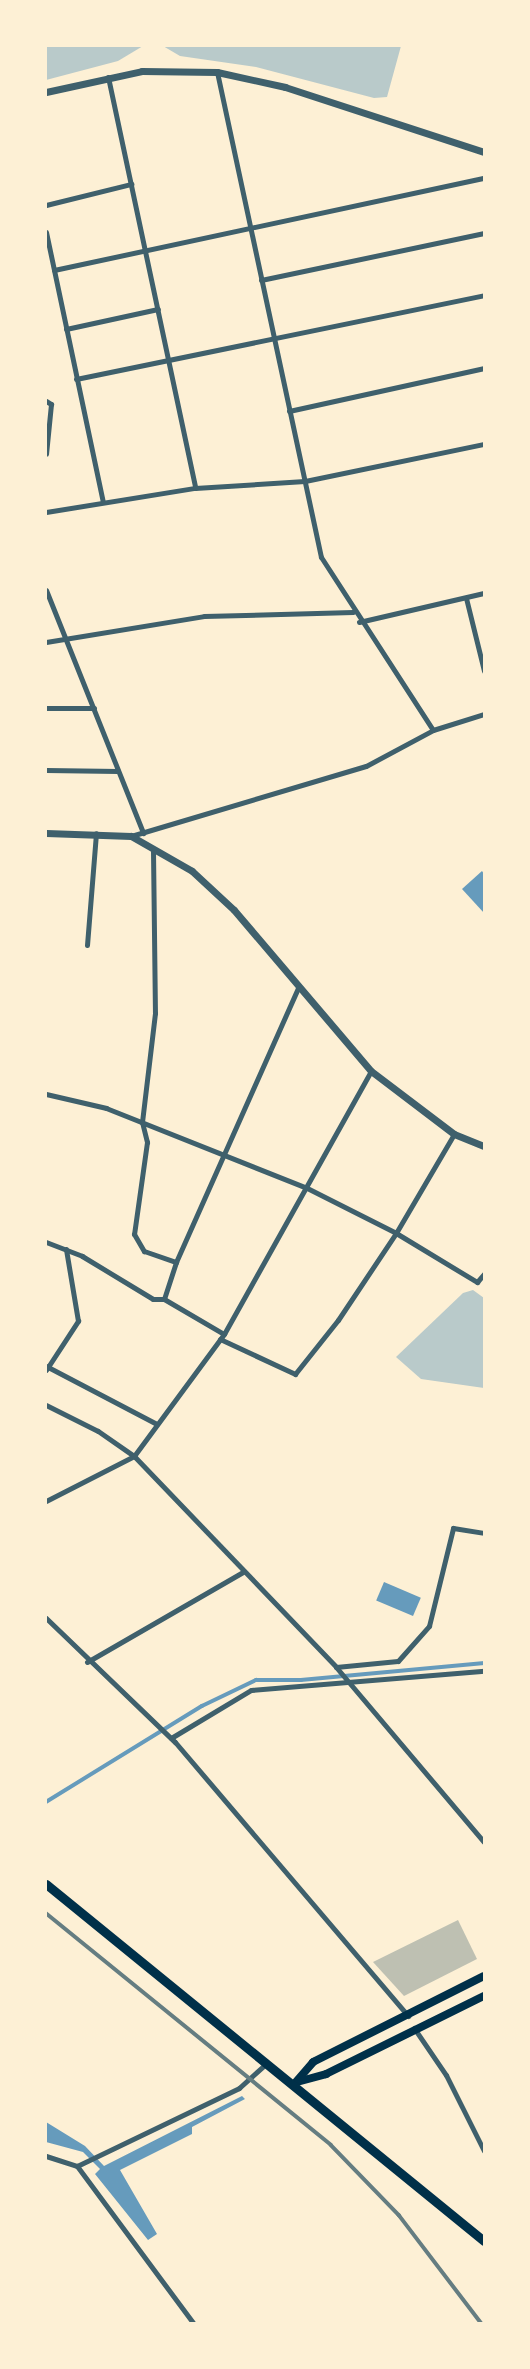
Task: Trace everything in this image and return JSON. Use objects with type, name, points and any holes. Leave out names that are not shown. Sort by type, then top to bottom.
[{"type":"main road","points":[[46,1884],[268,2061],[485,2241]]},
{"type":"main road","points":[[295,2083],[313,2062],[485,1976]]},
{"type":"main road","points":[[295,2083],[326,2074],[414,2028],[485,1996]]},
{"type":"street","points":[[46,92],[107,75],[169,69],[217,72],[285,87],[485,152]]},
{"type":"street","points":[[217,72],[321,557],[359,622],[433,730]]},
{"type":"street","points":[[107,75],[195,488]]},
{"type":"street","points":[[54,270],[485,178]]},
{"type":"street","points":[[46,205],[131,184]]},
{"type":"street","points":[[46,232],[103,502]]},
{"type":"street","points":[[261,280],[485,233]]},
{"type":"street","points":[[76,379],[485,295]]},
{"type":"street","points":[[66,329],[158,309]]},
{"type":"street","points":[[289,411],[485,368]]},
{"type":"street","points":[[46,401],[51,404],[46,454]]},
{"type":"street","points":[[46,512],[195,488],[306,481],[485,444]]},
{"type":"street","points":[[46,590],[143,833]]},
{"type":"street","points":[[359,622],[485,593]]},
{"type":"street","points":[[466,598],[485,671]]},
{"type":"street","points":[[46,642],[67,641],[204,616],[353,612]]},
{"type":"street","points":[[46,708],[94,708]]},
{"type":"street","points":[[46,833],[131,836],[143,833],[366,766],[433,730],[485,714]]},
{"type":"street","points":[[46,770],[118,771]]},
{"type":"street","points":[[87,945],[96,833]]},
{"type":"street","points":[[131,836],[205,881],[299,985],[371,1071],[454,1134],[485,1146]]},
{"type":"street","points":[[153,851],[155,1013],[142,1122],[147,1142],[134,1234],[144,1251],[176,1262]]},
{"type":"street","points":[[164,1299],[176,1262],[299,985]]},
{"type":"street","points":[[46,1501],[134,1456],[222,1337],[371,1071]]},
{"type":"street","points":[[46,1094],[142,1122],[307,1188],[396,1233],[477,1282],[485,1274]]},
{"type":"street","points":[[46,1242],[66,1249],[153,1299],[164,1299],[222,1337],[295,1374],[338,1320],[396,1233],[454,1134]]},
{"type":"street","points":[[66,1249],[78,1321],[46,1368],[157,1424]]},
{"type":"street","points":[[46,1405],[98,1431],[134,1456],[336,1667],[485,1842]]},
{"type":"street","points":[[336,1667],[398,1661],[429,1626],[453,1528],[485,1532]]},
{"type":"street","points":[[87,1662],[243,1572]]},
{"type":"street","points":[[46,1618],[87,1662],[170,1738],[408,2016]]},
{"type":"street","points":[[170,1738],[241,1692],[485,1671]]},
{"type":"street","points":[[414,2028],[446,2075],[485,2151]]},
{"type":"street","points":[[77,2165],[239,2088],[268,2061]]},
{"type":"street","points":[[46,2156],[77,2165],[194,2323]]},
{"type":"shaded area","points":[[46,46],[143,46],[118,61],[46,80]]},
{"type":"shaded area","points":[[163,46],[401,46],[387,97],[374,98],[256,67],[180,56]]},
{"type":"shaded area","points":[[473,1290],[484,1298],[484,1388],[421,1379],[396,1357],[463,1293]]},
{"type":"water","points":[[482,871],[484,874],[484,913],[462,889]]},
{"type":"water","points":[[384,1582],[421,1598],[413,1616],[376,1600]]},
{"type":"water","points":[[242,2096],[245,2099],[192,2127],[192,2134],[120,2170],[157,2234],[148,2240],[95,2174],[100,2169],[83,2152],[46,2142],[46,2122],[85,2146],[104,2166]]},
{"type":"building","points":[[458,1920],[477,1959],[404,1996],[373,1962]]},
{"type":"waterway","points":[[46,1802],[202,1706],[256,1680],[301,1680],[484,1663]]},
{"type":"railway","points":[[46,1913],[331,2145],[399,2215],[482,2324]]}]
